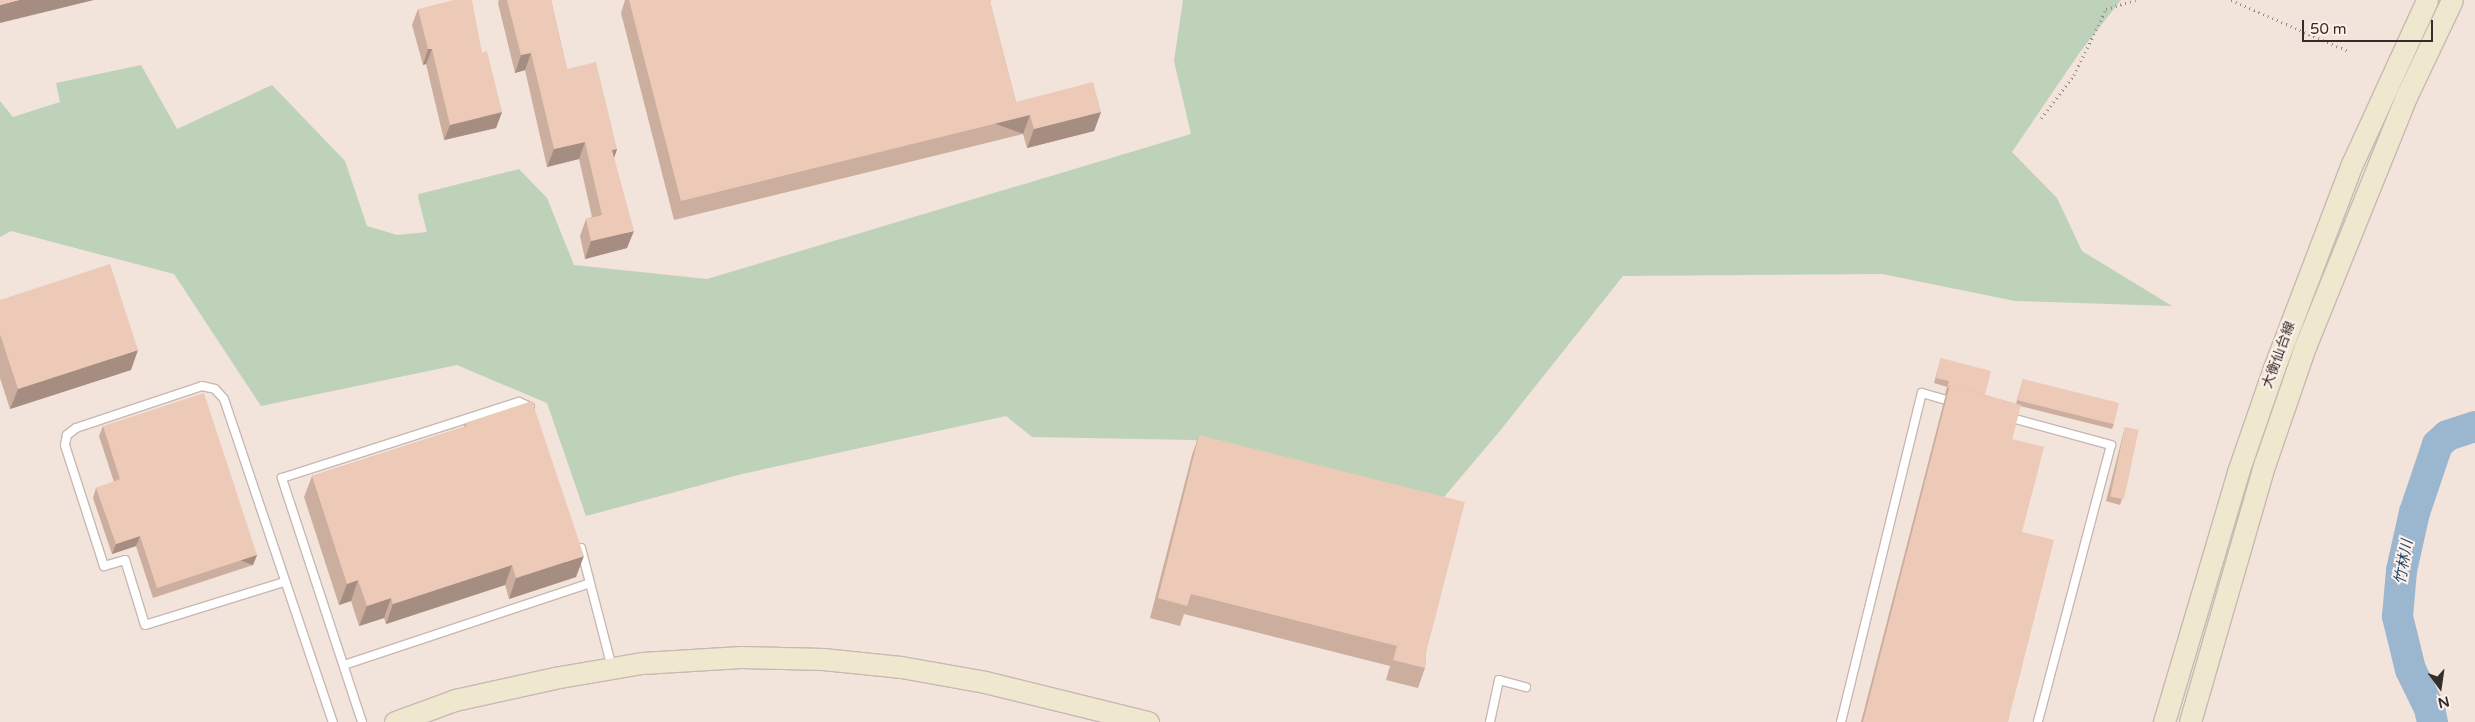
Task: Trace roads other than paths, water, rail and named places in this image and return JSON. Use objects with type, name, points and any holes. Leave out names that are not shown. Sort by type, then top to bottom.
[{"type":"main road","name":"大衡仙台線","points":[[2164,722],[2238,472],[2274,368],[2352,164],[2427,0]]},
{"type":"main road","name":"大衡仙台線","points":[[2190,722],[2265,463],[2305,347],[2406,97],[2452,0]]},
{"type":"main road","points":[[394,722],[455,700],[612,668],[642,663],[742,657],[823,658],[901,667],[985,682],[1144,722]]},
{"type":"lane","points":[[284,582],[145,625],[125,560],[104,566],[65,445],[67,435],[76,428],[202,386],[215,389],[224,399],[284,582],[333,722]]},
{"type":"lane","points":[[1841,722],[1922,393],[1959,403]]},
{"type":"lane","points":[[362,722],[282,478],[519,402],[535,410]]},
{"type":"lane","points":[[1997,414],[2111,445],[2038,722]]},
{"type":"lane","points":[[578,540],[612,668]]},
{"type":"lane","points":[[344,665],[590,583]]},
{"type":"lane","points":[[1490,722],[1499,680],[1526,687]]},
{"type":"waterway","name":"竹林川","points":[[2432,722],[2429,708],[2410,669],[2397,616],[2401,570],[2414,512],[2437,444],[2447,435],[2475,426]]}]
